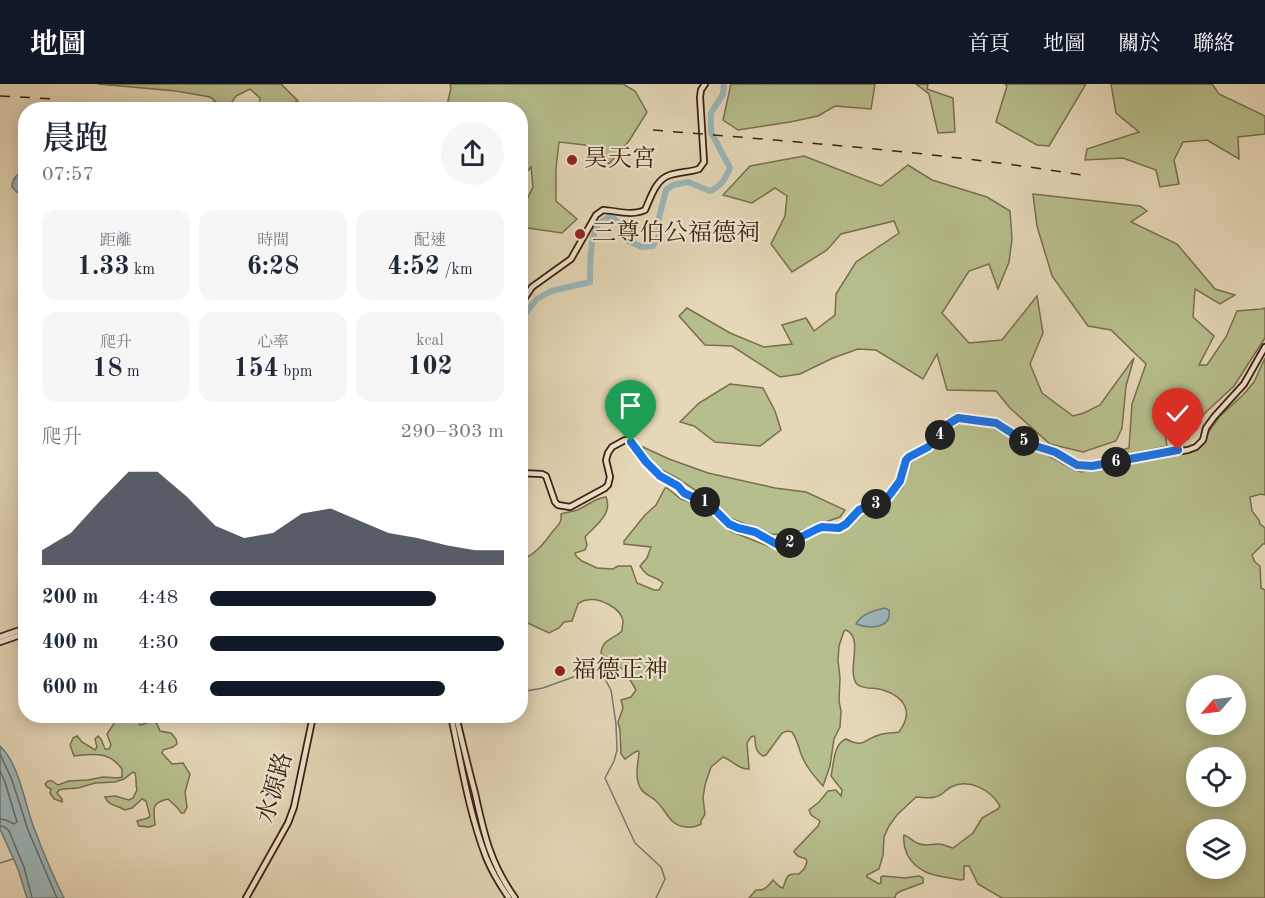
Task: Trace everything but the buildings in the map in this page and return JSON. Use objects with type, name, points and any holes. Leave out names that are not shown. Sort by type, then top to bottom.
[{"type":"street","points":[[528,293],[532,287],[571,259],[599,212],[603,210],[642,212],[664,178],[699,169],[704,162],[700,97],[705,84]]},
{"type":"street","points":[[528,473],[546,476],[555,502],[558,505],[570,507],[608,485],[610,477],[606,460],[608,453],[616,444],[628,440],[660,476],[678,486],[684,493],[710,505],[729,524],[755,532],[778,545],[787,544],[822,527],[839,528],[859,510],[888,497],[900,481],[906,460],[928,447],[945,426],[958,418],[996,423],[1029,444],[1055,452],[1082,467],[1196,447],[1203,440],[1206,428],[1214,417],[1244,384],[1265,347]]},
{"type":"street","points":[[0,637],[18,631]]},
{"type":"street","points":[[0,642],[18,636]]},
{"type":"street","name":"水源路","points":[[246,898],[288,823],[294,807],[312,723]]},
{"type":"street","points":[[453,723],[486,858],[509,898]]},
{"type":"street","points":[[458,723],[484,836],[502,881],[515,898]]},
{"type":"green space","points":[[98,84],[281,84],[298,101],[260,102],[260,98],[250,89],[236,96],[232,102],[216,102],[210,97],[176,91]]},
{"type":"green space","points":[[450,84],[623,84],[635,91],[647,112],[629,141],[609,164],[585,145],[559,142],[556,201],[577,219],[562,233],[528,228],[528,197],[533,187],[531,167],[528,171],[528,102],[448,102]]},
{"type":"green space","points":[[731,84],[875,84],[871,109],[835,106],[818,116],[738,130],[723,120]]},
{"type":"green space","points":[[916,84],[928,84],[927,89],[953,98],[955,132],[938,133],[929,94]]},
{"type":"green space","points":[[1005,84],[1086,84],[1049,146],[1037,145],[996,122],[1007,86]]},
{"type":"green space","points":[[1111,84],[1212,84],[1219,94],[1265,116],[1265,134],[1238,137],[1239,159],[1207,140],[1183,142],[1174,160],[1179,184],[1160,187],[1156,170],[1123,158],[1085,160],[1087,149],[1139,132],[1116,113]]},
{"type":"green space","points":[[804,156],[881,186],[908,165],[932,180],[987,197],[1010,211],[1012,239],[1009,262],[998,289],[989,264],[969,271],[942,313],[969,343],[1002,340],[1037,296],[1043,333],[1030,364],[1042,393],[1073,416],[1100,405],[1134,358],[1126,386],[1122,428],[1116,441],[1083,452],[1050,444],[1010,408],[996,391],[947,390],[937,354],[923,379],[876,350],[858,349],[800,374],[780,377],[732,346],[705,345],[679,316],[687,308],[730,333],[764,347],[792,344],[782,325],[806,318],[814,331],[835,315],[836,294],[856,262],[899,233],[894,221],[841,234],[827,250],[792,272],[771,244],[785,216],[787,196],[775,188],[752,203],[723,195],[750,166]]},
{"type":"green space","points":[[1033,194],[1140,206],[1147,211],[1131,222],[1177,244],[1215,289],[1235,295],[1220,304],[1195,289],[1193,317],[1214,336],[1199,365],[1207,365],[1226,337],[1237,311],[1265,308],[1265,338],[1234,386],[1204,414],[1188,439],[1179,425],[1164,429],[1167,446],[1101,460],[1104,455],[1129,448],[1132,404],[1146,364],[1111,330],[1088,326],[1052,276],[1037,226]]},
{"type":"green space","points":[[1265,358],[1265,495],[1250,497],[1252,511],[1265,528],[1265,544],[1252,555],[1260,566],[1261,588],[1265,590],[1265,898],[1002,898],[978,884],[969,866],[964,866],[964,879],[962,880],[923,871],[907,854],[904,835],[920,844],[940,844],[953,848],[973,833],[982,818],[1000,806],[991,795],[979,787],[965,784],[951,787],[942,794],[930,798],[916,797],[889,826],[884,837],[879,869],[867,877],[879,884],[883,876],[923,878],[923,883],[901,891],[896,894],[895,898],[749,898],[756,890],[764,889],[773,880],[783,888],[788,876],[799,874],[804,869],[806,859],[794,852],[820,821],[811,815],[809,810],[828,791],[836,790],[841,796],[842,790],[831,776],[839,745],[846,739],[861,743],[879,735],[899,732],[904,725],[906,712],[902,701],[891,693],[861,687],[856,683],[853,670],[855,646],[851,634],[844,631],[839,646],[840,727],[834,739],[830,766],[823,786],[805,763],[792,732],[782,733],[763,756],[756,748],[754,736],[747,743],[749,769],[742,768],[723,757],[711,767],[703,798],[705,814],[701,824],[691,827],[681,826],[672,821],[660,805],[641,789],[637,776],[639,752],[634,752],[625,759],[621,754],[618,722],[623,708],[621,700],[631,697],[636,690],[625,671],[601,653],[604,644],[622,631],[623,621],[618,612],[603,602],[584,600],[578,604],[572,621],[564,622],[559,628],[549,633],[528,623],[528,557],[542,545],[559,524],[561,514],[577,510],[598,499],[606,497],[607,509],[598,524],[585,537],[587,545],[585,550],[575,553],[576,556],[597,568],[613,569],[618,566],[631,566],[637,583],[659,590],[663,583],[646,573],[640,566],[647,558],[651,547],[624,544],[624,541],[656,505],[665,488],[681,499],[711,512],[730,531],[778,550],[784,549],[811,533],[841,530],[856,517],[889,499],[902,488],[912,461],[933,449],[946,424],[985,423],[1021,444],[1081,472],[1187,453],[1202,446],[1207,434],[1220,416],[1254,382]]},
{"type":"green space","points":[[730,384],[763,388],[775,411],[781,430],[760,446],[715,442],[694,426],[680,422],[699,403]]},
{"type":"green space","points":[[643,447],[708,473],[775,488],[806,492],[845,510],[840,517],[788,535],[771,534],[730,518],[713,502],[649,463],[643,453]]},
{"type":"green space","points":[[114,723],[139,723],[140,725],[156,723],[160,731],[171,733],[177,744],[163,750],[162,753],[172,764],[183,763],[190,774],[185,792],[187,807],[184,813],[181,813],[168,799],[158,802],[154,808],[155,825],[139,826],[137,821],[150,816],[146,801],[142,799],[132,808],[125,810],[108,802],[105,797],[115,796],[129,800],[133,798],[137,790],[136,775],[133,772],[115,782],[95,783],[59,790],[57,793],[62,802],[54,799],[50,793],[51,789],[45,784],[48,781],[58,785],[69,781],[122,777],[122,769],[112,759],[95,754],[74,756],[70,745],[73,738],[77,736],[95,750],[97,747],[95,739],[98,736],[105,749],[109,749],[111,745],[107,734]]},
{"type":"water","points":[[18,175],[18,192],[12,187]]},
{"type":"water","points":[[885,608],[889,610],[889,616],[883,624],[867,627],[856,624],[865,615]]},
{"type":"water","points":[[0,746],[7,753],[17,773],[34,828],[64,898],[27,898],[18,869],[0,829]]},
{"type":"waterway","points":[[528,310],[537,299],[551,291],[590,282],[593,241],[596,228],[603,221],[611,216],[621,225],[628,241],[642,247],[653,246],[659,236],[658,222],[666,190],[673,185],[688,182],[710,191],[723,182],[730,168],[711,132],[711,113],[723,94],[724,84]]},
{"type":"waterway","points":[[528,691],[543,688],[590,671],[601,672],[611,690],[617,750],[605,778],[635,843],[661,867],[665,879],[656,898]]},
{"type":"waterway","points":[[0,863],[13,859]]},
{"type":"railway","points":[[0,96],[56,99]]},
{"type":"railway","points":[[653,130],[922,154],[1082,175]]},
{"type":"place","name":"昊天宮","points":[[572,160]]},
{"type":"place","name":"三尊伯公福德祠","points":[[580,234]]},
{"type":"place","name":"福德正神","points":[[560,671]]},
{"type":"route","points":[[631,442],[660,476],[671,481],[684,493],[710,505],[729,524],[755,532],[778,545],[787,544],[822,527],[839,528],[859,510],[888,497],[900,481],[906,460],[928,447],[945,426],[958,418],[996,423],[1029,444],[1055,452],[1082,467],[1178,450]]}]
